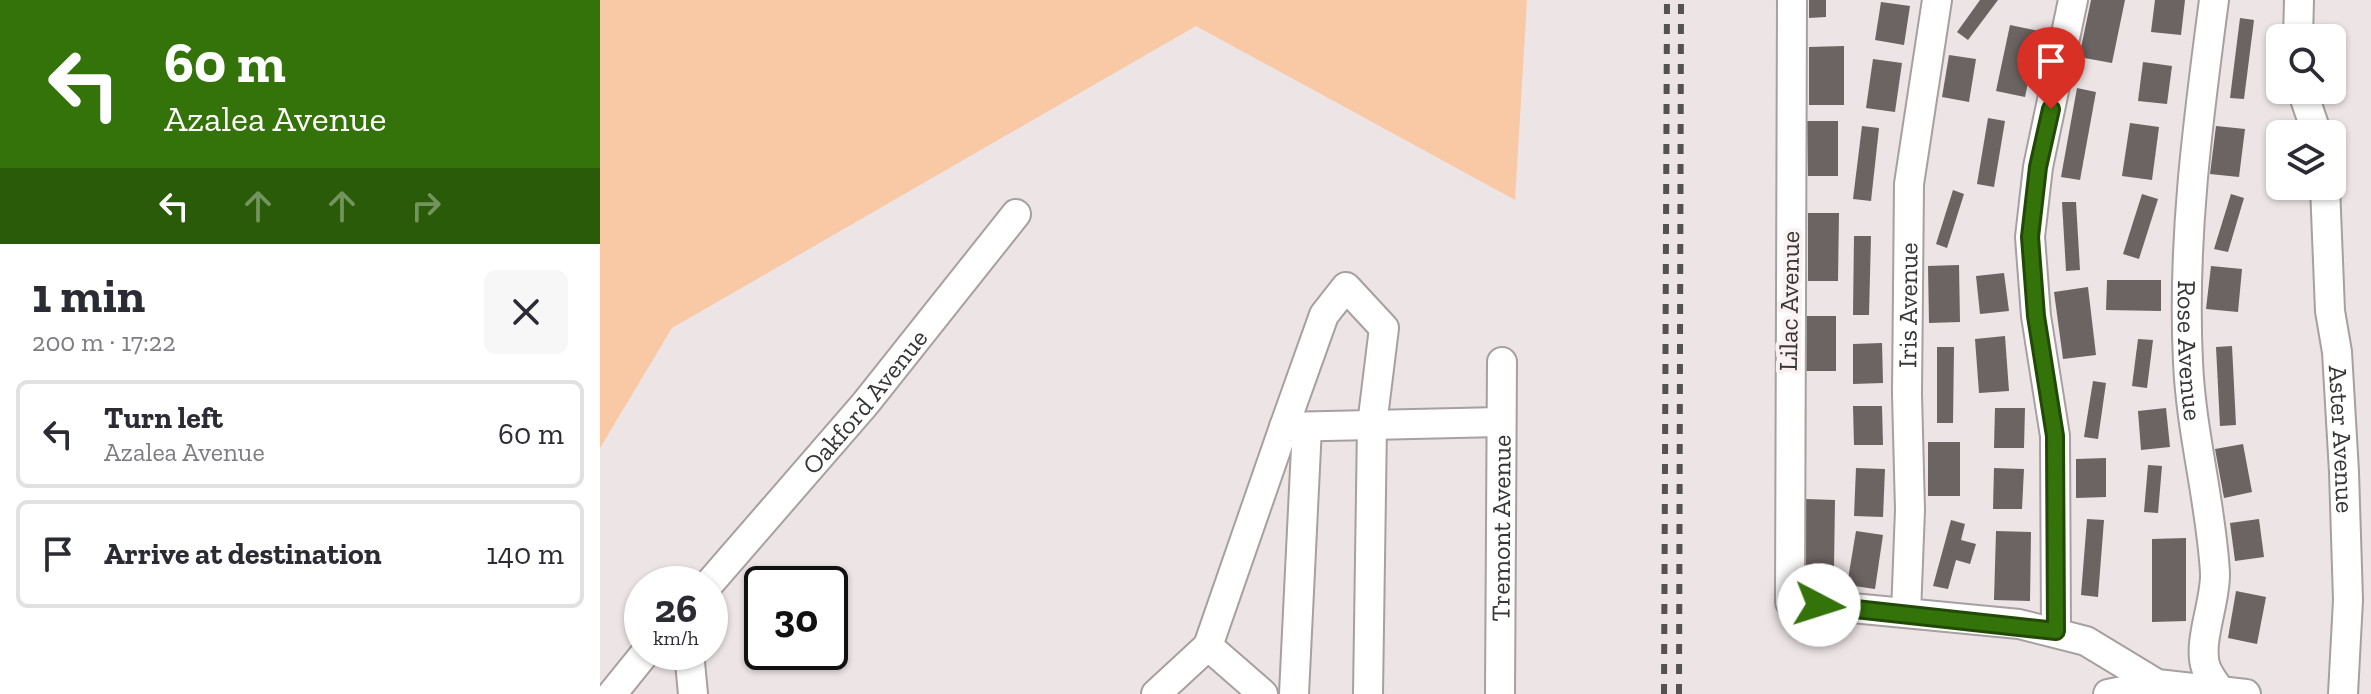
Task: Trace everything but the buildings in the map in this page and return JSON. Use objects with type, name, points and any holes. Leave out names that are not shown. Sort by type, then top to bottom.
[{"type":"street","name":"Lilac Avenue","points":[[1792,0],[1790,602],[1906,613]]},
{"type":"street","name":"Iris Avenue","points":[[1906,613],[1910,510],[1907,394],[1909,184],[1937,0]]},
{"type":"street","points":[[2056,631],[2055,436],[2036,316],[2030,237],[2038,167],[2073,0]]},
{"type":"street","name":"Rose Avenue","points":[[2214,0],[2189,195],[2187,359],[2191,423],[2215,570],[2215,600],[2204,645],[2205,665],[2229,693]]},
{"type":"street","points":[[2298,24],[2299,0]]},
{"type":"street","name":"Aster Avenue","points":[[2326,200],[2330,311],[2337,352],[2344,472],[2348,600],[2343,694]]},
{"type":"street","name":"Oakford Avenue","points":[[725,566],[865,404],[1016,214]]},
{"type":"street","points":[[1156,694],[1208,646],[1295,427],[1324,315],[1346,287],[1384,328],[1372,425],[1368,694]]},
{"type":"street","name":"Tremont Avenue","points":[[1500,694],[1502,362]]},
{"type":"street","points":[[1295,427],[1500,422]]},
{"type":"street","points":[[1294,694],[1295,427]]},
{"type":"street","points":[[1906,613],[2056,631],[2109,652],[2157,684]]},
{"type":"street","points":[[1208,646],[1263,694]]},
{"type":"street","points":[[612,694],[631,670]]},
{"type":"street","points":[[691,670],[693,694]]},
{"type":"street","points":[[2108,694],[2157,684],[2229,693]]},
{"type":"shaded area","points":[[600,0],[1527,0],[1515,200],[1196,26],[672,328],[600,448]]},
{"type":"railway","points":[[1664,694],[1667,0]]},
{"type":"railway","points":[[1679,694],[1681,0]]},
{"type":"route","points":[[1819,605],[2019,624],[2056,631],[2055,436],[2036,316],[2030,237],[2038,167],[2051,109]]}]
